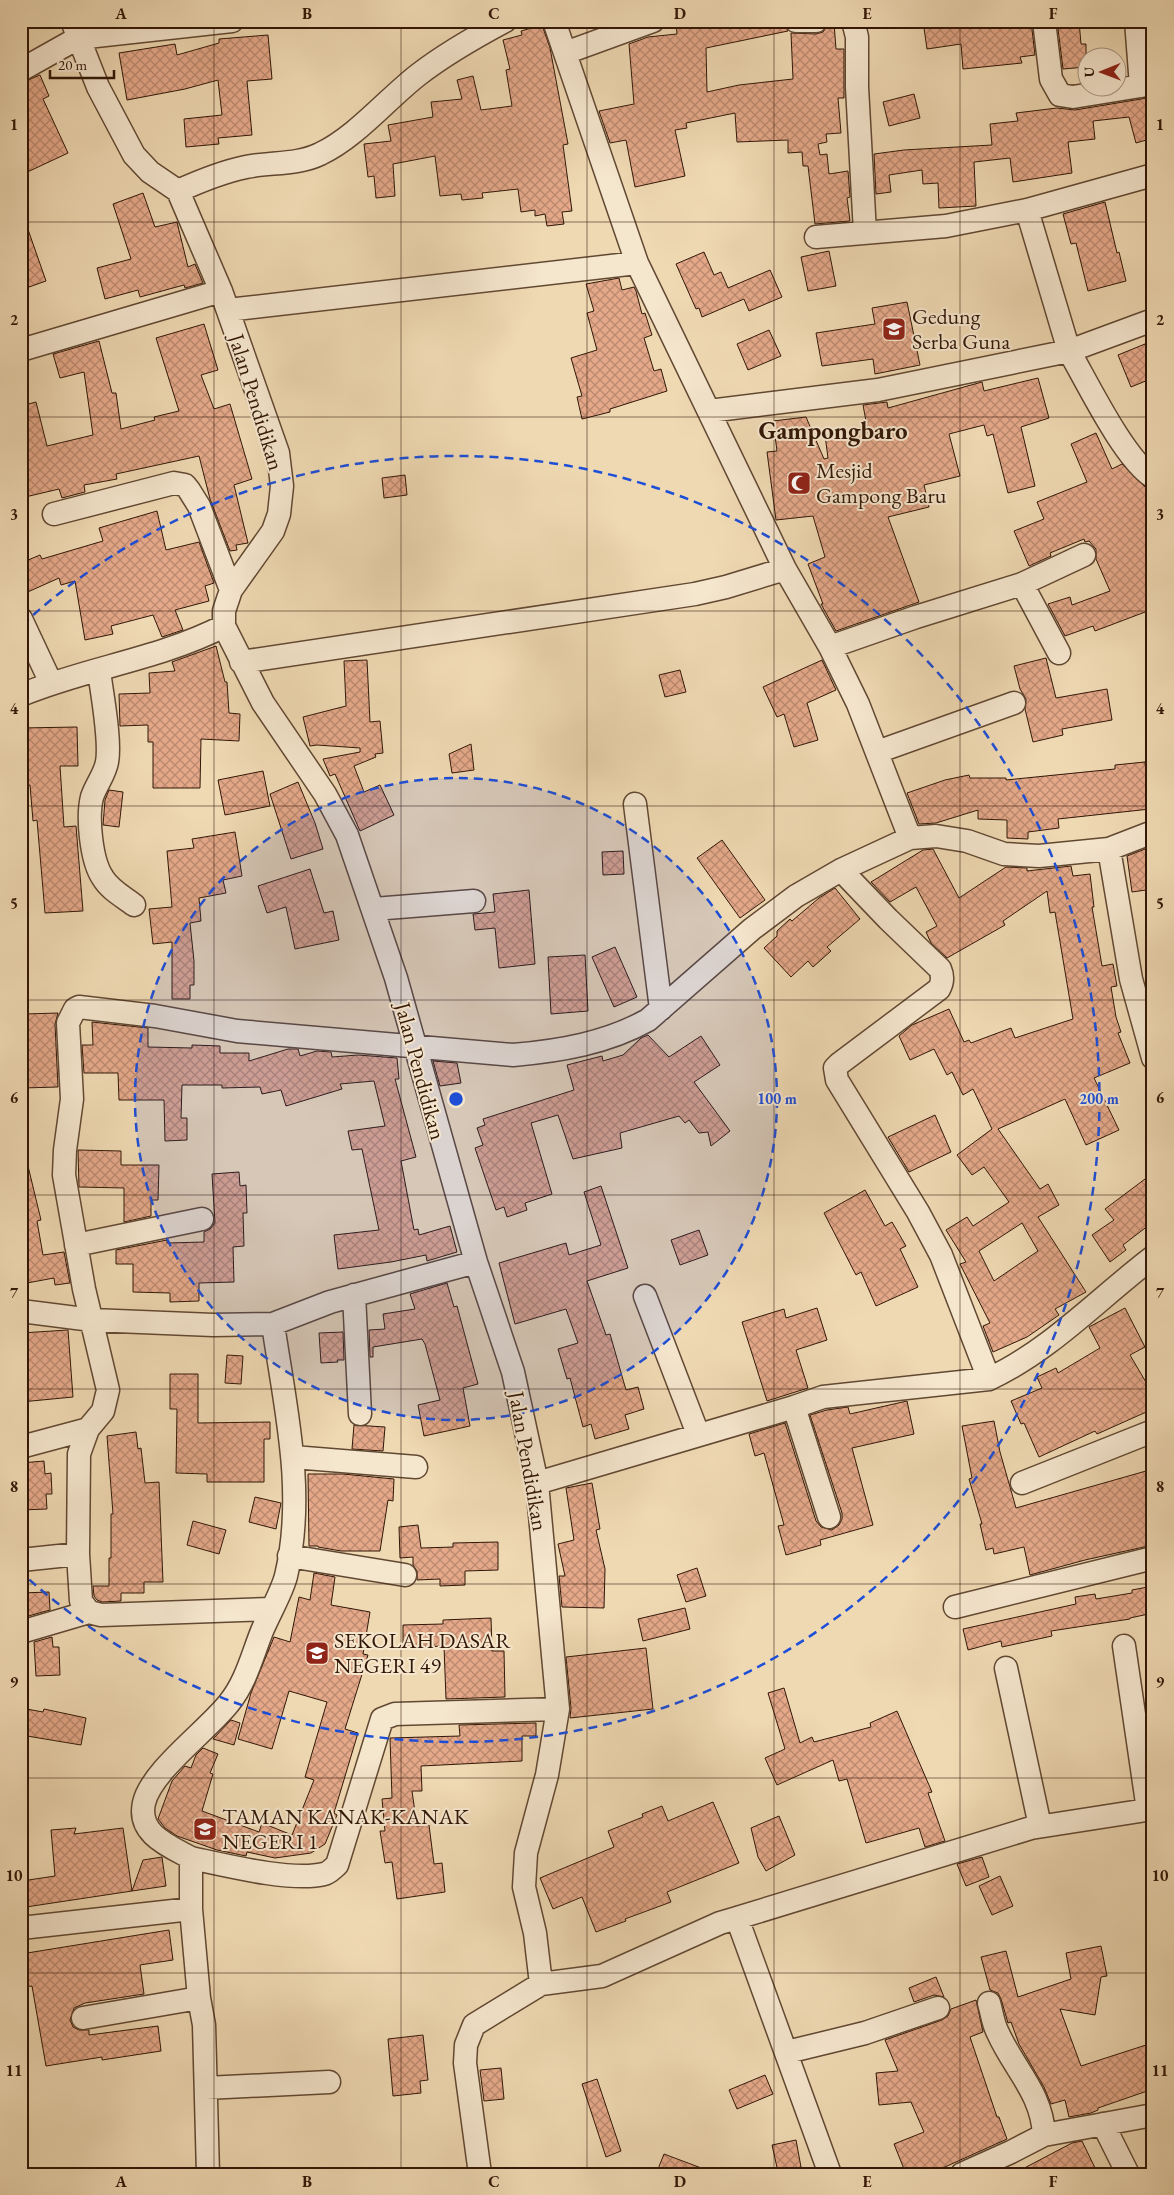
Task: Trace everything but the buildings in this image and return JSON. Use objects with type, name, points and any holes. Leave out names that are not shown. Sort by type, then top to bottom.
[{"type":"street","points":[[21,70],[75,30],[232,21]]},
{"type":"street","points":[[75,30],[98,87],[134,155],[150,172],[178,191],[205,178],[247,167],[293,162],[319,155],[338,144],[418,75],[466,42],[505,21]]},
{"type":"street","points":[[554,21],[637,263],[785,568],[830,647],[858,704],[910,838]]},
{"type":"street","points":[[565,53],[653,21]]},
{"type":"street","points":[[796,21],[816,21]]},
{"type":"street","points":[[853,21],[858,37],[857,87],[865,234]]},
{"type":"street","points":[[1044,21],[1051,79],[1060,95],[1073,97],[1147,85],[1136,21]]},
{"type":"street","points":[[816,237],[946,226],[1027,210],[1153,175]]},
{"type":"street","name":"Jalan Pendidikan","points":[[178,191],[225,300],[278,454],[282,486],[281,502],[273,531],[231,590],[224,611],[224,626],[264,703],[325,794],[347,835],[374,909],[396,978],[413,1045],[476,1262],[513,1372],[537,1483],[558,1709],[547,1774],[526,1853],[524,1888],[535,1933],[541,1984]]},
{"type":"street","points":[[1027,210],[1070,351],[1131,456],[1153,477]]},
{"type":"street","points":[[21,350],[225,300],[637,263]]},
{"type":"street","points":[[709,411],[878,390],[1070,351],[1153,320]]},
{"type":"street","points":[[54,514],[174,483],[185,485],[199,506],[231,590]]},
{"type":"street","points":[[830,647],[925,614],[1022,584],[1084,555]]},
{"type":"street","points":[[242,662],[695,594],[726,587],[785,568]]},
{"type":"street","points":[[1022,584],[1060,653]]},
{"type":"street","points":[[21,619],[51,683]]},
{"type":"street","points":[[21,695],[51,683],[100,671],[172,649],[224,626]]},
{"type":"street","points":[[100,671],[108,750],[105,767],[93,794],[90,806],[91,837],[98,870],[103,879],[134,905]]},
{"type":"street","points":[[877,752],[1014,703]]},
{"type":"street","points":[[635,804],[661,1009]]},
{"type":"street","points":[[89,1612],[81,1601],[78,1554],[79,1454],[88,1429],[103,1411],[108,1390],[76,1245],[64,1175],[65,1150],[72,1099],[68,1023],[75,1009],[79,1007],[155,1016],[237,1031],[514,1055],[539,1053],[583,1045],[628,1030],[648,1020],[752,929],[796,896],[842,870],[910,838],[936,836],[959,839],[1004,854],[1018,856],[1065,855],[1109,849],[1153,832]]},
{"type":"street","points":[[1109,849],[1131,979],[1153,1058]]},
{"type":"street","points":[[842,870],[942,973],[943,982],[940,989],[839,1064],[835,1073],[837,1080],[918,1212],[941,1255],[989,1379]]},
{"type":"street","points":[[374,909],[474,901]]},
{"type":"street","points":[[76,1245],[202,1219]]},
{"type":"street","points":[[537,1483],[794,1407],[823,1396],[989,1379],[1008,1370],[1042,1348],[1153,1257]]},
{"type":"street","points":[[21,1310],[92,1320],[213,1325],[273,1324],[330,1302],[476,1262]]},
{"type":"street","points":[[354,1295],[360,1414]]},
{"type":"street","points":[[645,1296],[698,1434]]},
{"type":"street","points":[[273,1324],[293,1457],[295,1522],[286,1578],[271,1609],[246,1675],[230,1702],[160,1773],[144,1802],[142,1815],[148,1831],[159,1841],[190,1858],[246,1869],[304,1876],[326,1874],[337,1865],[382,1719],[395,1714],[558,1709]]},
{"type":"street","points":[[794,1407],[829,1518]]},
{"type":"street","points":[[21,1447],[88,1429]]},
{"type":"street","points":[[1022,1483],[1153,1431]]},
{"type":"street","points":[[293,1457],[416,1467]]},
{"type":"street","points":[[21,1560],[78,1554]]},
{"type":"street","points":[[289,1556],[405,1575]]},
{"type":"street","points":[[955,1607],[1153,1558]]},
{"type":"street","points":[[21,1632],[89,1612],[101,1615],[271,1609]]},
{"type":"street","points":[[480,2174],[465,2063],[466,2045],[474,2025],[541,1984],[602,1976],[720,1923],[1040,1826],[1150,1809],[1124,1646]]},
{"type":"street","points":[[1006,1668],[1040,1826]]},
{"type":"street","points":[[190,1858],[191,1909],[199,1998],[204,2025],[208,2174]]},
{"type":"street","points":[[21,1928],[191,1909]]},
{"type":"street","points":[[737,1918],[830,2174]]},
{"type":"street","points":[[83,2018],[199,1998]]},
{"type":"street","points":[[989,2003],[997,2032],[1030,2087],[1043,2117],[1044,2135]]},
{"type":"street","points":[[787,2052],[865,2033],[938,2008]]},
{"type":"street","points":[[206,2088],[329,2082]]},
{"type":"street","points":[[962,2174],[1044,2135],[1153,2115]]},
{"type":"street","points":[[1103,2124],[1128,2174]]},
{"type":"place","name":"Gedung Serba Guna","points":[[894,329]]},
{"type":"place","name":"Mesjid Gampong Baru","points":[[799,483]]},
{"type":"place","name":"SEKOLAH DASAR NEGERI 49","points":[[317,1653]]},
{"type":"place","name":"TAMAN KANAK-KANAK NEGERI 1","points":[[205,1829]]},
{"type":"district","name":"Gampongbaro","points":[[833,430]]}]
